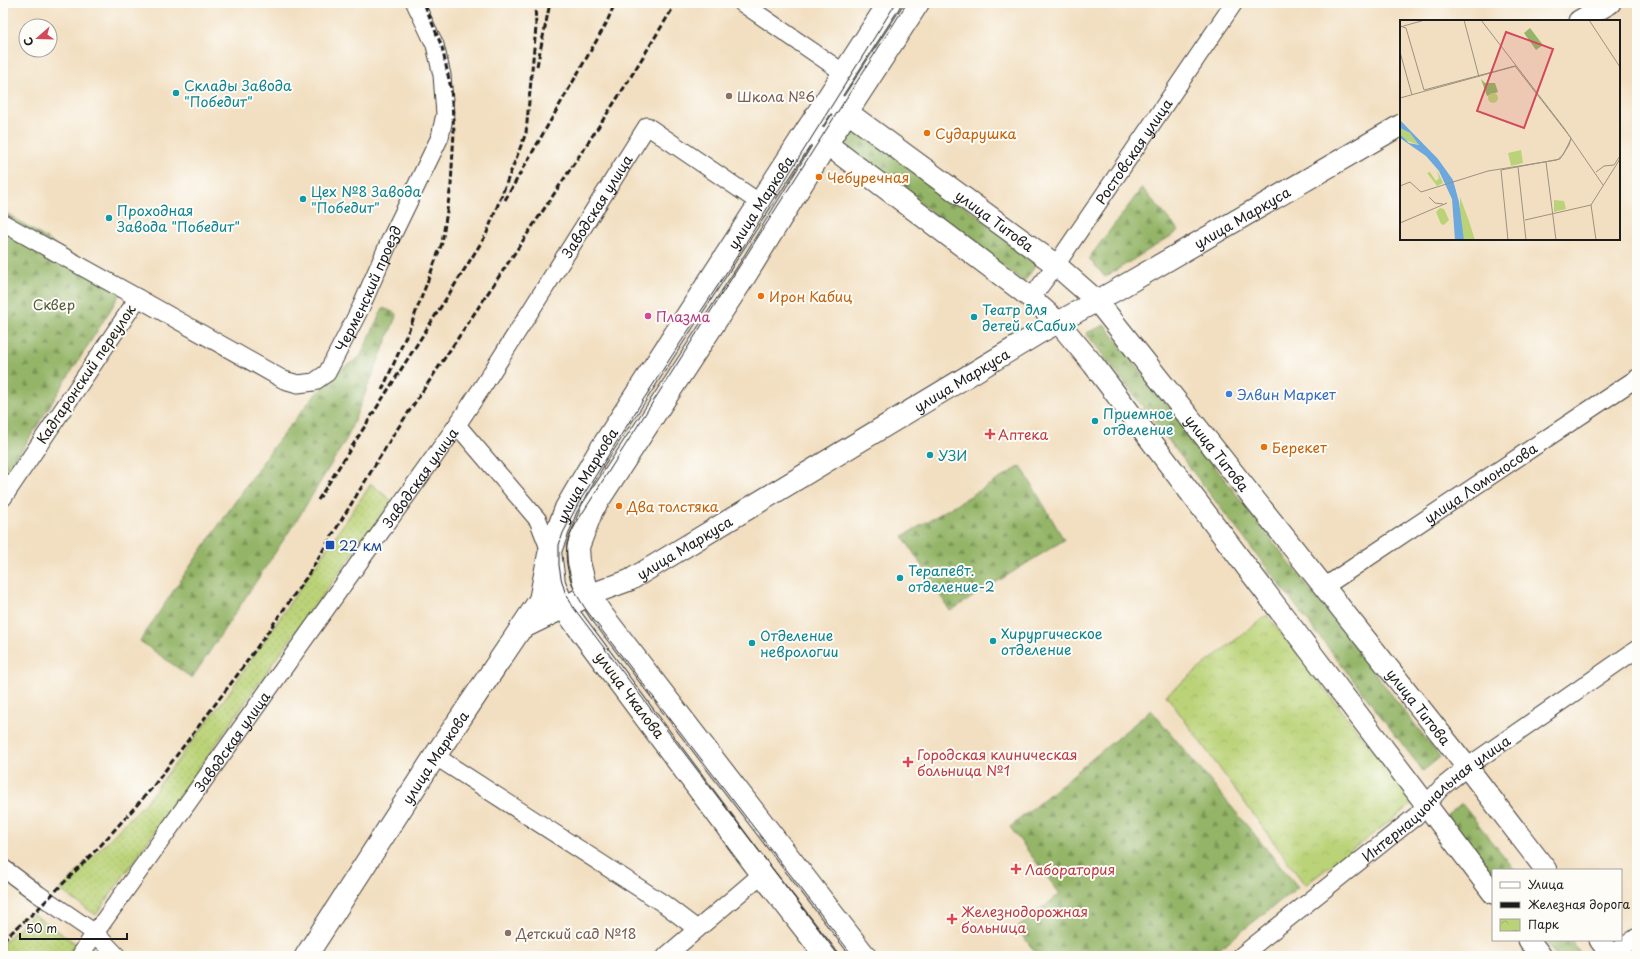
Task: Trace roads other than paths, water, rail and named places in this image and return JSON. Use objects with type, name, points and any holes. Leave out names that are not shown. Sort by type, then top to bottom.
[{"type":"main road","name":"улица Маркова","points":[[306,956],[435,756],[540,600],[550,550],[566,508],[597,455],[889,3]]},
{"type":"main road","name":"улица Маркова","points":[[589,595],[586,590],[581,569],[578,547],[592,510],[744,276],[827,143],[918,3]]},
{"type":"main road","name":"улица Чкалова","points":[[550,550],[554,583],[563,607],[762,874],[826,956]]},
{"type":"main road","name":"улица Маркуса","points":[[519,630],[589,595]]},
{"type":"main road","name":"улица Чкалова","points":[[589,595],[600,612],[865,956]]},
{"type":"street","name":"Черменский проезд","points":[[138,298],[284,380],[298,384],[314,382],[327,373],[361,307],[391,238],[440,137],[445,114],[442,75],[435,46],[415,3]]},
{"type":"street","points":[[742,3],[844,73]]},
{"type":"street","name":"Ростовская улица","points":[[1031,298],[1056,265],[1234,3]]},
{"type":"street","points":[[1581,20],[1610,3]]},
{"type":"street","name":"улица Титова","points":[[828,98],[1056,265],[1097,301],[1467,767],[1545,869]]},
{"type":"street","name":"Заводская улица","points":[[80,956],[485,383],[647,126],[760,203]]},
{"type":"street","name":"улица Маркуса","points":[[589,595],[630,580],[1058,322],[1097,301],[1400,126]]},
{"type":"street","points":[[807,129],[1031,298],[1058,322],[1093,364],[1492,892]]},
{"type":"street","name":"Кадгаронский переулок","points":[[3,223],[138,298],[3,498]]},
{"type":"street","name":"улица Ломоносова","points":[[1324,587],[1637,378]]},
{"type":"street","name":"улица Чкалова","points":[[456,425],[538,520],[550,550]]},
{"type":"street","name":"Интернациональная улица","points":[[1241,956],[1416,816],[1442,787],[1467,767],[1637,649]]},
{"type":"street","points":[[435,756],[664,904],[697,929]]},
{"type":"street","points":[[3,868],[95,933],[117,956]]},
{"type":"street","points":[[666,956],[762,874]]},
{"type":"street","points":[[1608,950],[1637,937]]},
{"type":"street","points":[[1529,941],[1541,956]]},
{"type":"tram line","points":[[839,956],[573,607],[565,592],[561,578],[559,565],[559,545],[563,533],[579,502],[643,400],[743,247],[896,3]]},
{"type":"tram line","points":[[853,956],[587,611],[573,587],[566,560],[570,535],[582,513],[907,3]]},
{"type":"railway","points":[[382,390],[411,325],[442,243],[451,185],[454,132],[451,89],[442,47],[424,3]]},
{"type":"railway","points":[[318,500],[486,235],[526,133],[536,27],[535,3]]},
{"type":"railway","points":[[537,66],[550,3]]},
{"type":"railway","points":[[505,200],[606,24],[615,3]]},
{"type":"railway","points":[[3,940],[37,910],[101,845],[152,788],[238,674],[306,578],[394,434],[622,91],[676,3]]},
{"type":"place","name":"Склады Завода \"Победит\"","points":[[176,93]]},
{"type":"place","name":"Школа №6","points":[[729,96]]},
{"type":"place","name":"Сударушка","points":[[927,133]]},
{"type":"place","name":"Чебуречная","points":[[819,177]]},
{"type":"place","name":"Цех №8 Завода \"Победит\"","points":[[303,199]]},
{"type":"place","name":"Проходная Завода \"Победит\"","points":[[109,218]]},
{"type":"place","name":"Ирон Кабиц","points":[[761,296]]},
{"type":"place","name":"Плазма","points":[[648,316]]},
{"type":"place","name":"Театр для детей «Саби»","points":[[974,317]]},
{"type":"place","name":"Элвин Маркет","points":[[1229,394]]},
{"type":"place","name":"Приемное отделение","points":[[1095,421]]},
{"type":"place","name":"Аптека","points":[[990,434]]},
{"type":"place","name":"Берекет","points":[[1264,447]]},
{"type":"place","name":"УЗИ","points":[[930,455]]},
{"type":"place","name":"Два толстяка","points":[[619,506]]},
{"type":"place","name":"22 км","points":[[330,545]]},
{"type":"place","name":"Терапевт. отделение-2","points":[[900,578]]},
{"type":"place","name":"Хирургическое отделение","points":[[993,641]]},
{"type":"place","name":"Отделение неврологии","points":[[752,643]]},
{"type":"place","name":"Городская клиническая больница №1","points":[[908,762]]},
{"type":"place","name":"Лаборатория","points":[[1016,869]]},
{"type":"place","name":"Железнодорожная больница","points":[[952,919]]},
{"type":"place","name":"Детский сад №18","points":[[508,933]]},
{"type":"park label","name":"Сквер","points":[[54,304]]}]
